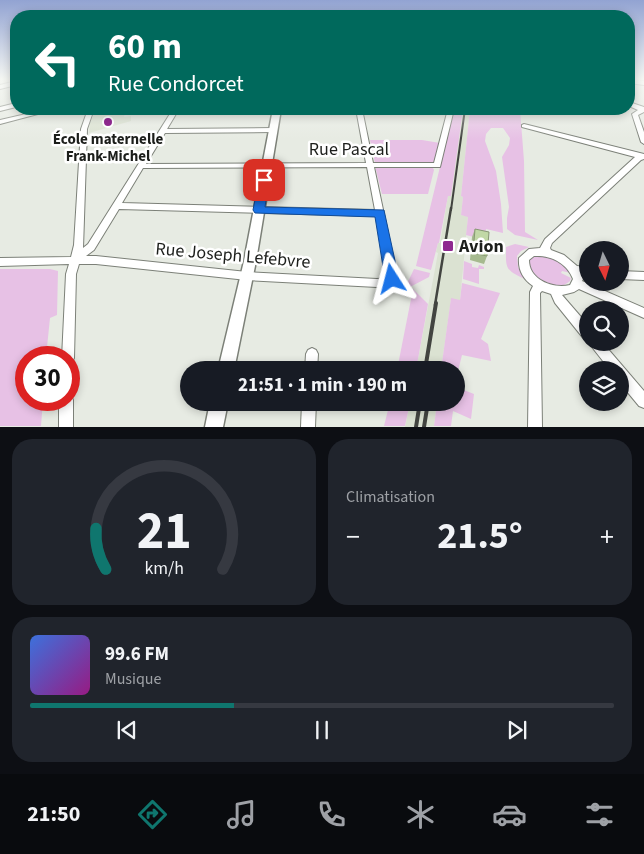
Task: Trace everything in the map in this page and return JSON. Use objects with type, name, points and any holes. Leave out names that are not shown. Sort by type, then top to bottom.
[{"type":"street","points":[[643,109],[635,114],[644,142]]},
{"type":"street","points":[[0,122],[29,115]]},
{"type":"street","points":[[68,346],[71,274],[79,246],[84,129],[89,115]]},
{"type":"street","points":[[74,261],[91,247],[173,115]]},
{"type":"street","points":[[228,361],[248,276],[275,115]]},
{"type":"street","points":[[116,206],[380,213],[360,115]]},
{"type":"street","name":"Rue Pascal","points":[[140,166],[437,164],[449,115]]},
{"type":"street","points":[[524,126],[643,156]]},
{"type":"street","points":[[163,132],[272,130]]},
{"type":"street","points":[[547,253],[545,248],[548,241],[643,156]]},
{"type":"street","name":"Rue Joseph Lefebvre","points":[[0,262],[96,260],[248,276],[376,283],[389,282],[392,276],[380,213]]},
{"type":"street","points":[[532,252],[547,253],[562,259],[574,270],[578,280],[577,284],[569,290],[555,290],[540,285],[524,268],[524,258],[532,252]]},
{"type":"street","points":[[574,270],[579,270]]},
{"type":"street","points":[[629,275],[644,276]]},
{"type":"street","points":[[577,284],[644,313]]},
{"type":"street","points":[[535,426],[535,292],[540,285]]},
{"type":"street","points":[[555,290],[559,300],[579,324]]},
{"type":"street","points":[[602,351],[610,361]]},
{"type":"street","points":[[312,354],[312,361]]},
{"type":"street","points":[[629,383],[644,401]]},
{"type":"street","points":[[66,411],[66,426]]},
{"type":"street","points":[[214,426],[217,411]]},
{"type":"street","points":[[308,426],[309,411]]},
{"type":"shaded area","name":"École maternelle Frank-Michel","points":[[93,115],[131,116],[131,121],[89,133]]},
{"type":"shaded area","points":[[453,115],[462,115],[451,196],[448,196],[439,243],[431,270],[416,266]]},
{"type":"shaded area","points":[[462,115],[469,115],[461,196],[463,197],[461,215],[468,216],[460,300],[451,299],[442,361],[418,361],[438,253],[436,252],[438,243],[440,243],[448,196],[451,196]]},
{"type":"shaded area","points":[[469,115],[520,115],[524,161],[525,232],[538,240],[515,235],[507,229],[509,207],[502,157],[509,145],[510,138],[503,128],[491,128],[486,134],[485,141],[496,171],[503,233],[486,229],[485,240],[466,235],[468,217],[461,215],[463,197],[461,196]]},
{"type":"shaded area","points":[[370,140],[422,140],[440,143],[434,162],[375,163]]},
{"type":"shaded area","points":[[375,166],[432,166],[434,170],[428,194],[382,194]]},
{"type":"shaded area","points":[[515,244],[529,247],[521,251],[517,256],[518,267],[525,279],[513,273],[506,264],[506,247]]},
{"type":"shaded area","points":[[532,256],[552,258],[564,265],[571,273],[562,271],[561,273],[571,278],[570,281],[558,286],[545,283],[539,279],[530,268],[528,262]]},
{"type":"shaded area","points":[[464,261],[472,264],[472,267],[478,268],[479,265],[484,267],[484,269],[479,269],[479,284],[463,279]]},
{"type":"shaded area","points":[[0,269],[50,269],[58,271],[57,315],[50,318],[47,346],[15,346],[15,411],[42,411],[41,426],[0,426]]},
{"type":"shaded area","points":[[414,269],[430,273],[429,277],[410,287],[406,286]]},
{"type":"shaded area","points":[[462,283],[500,293],[481,339],[488,344],[491,361],[462,355],[460,361],[442,361],[451,298],[460,300]]},
{"type":"shaded area","points":[[413,289],[428,304],[418,361],[399,361]]},
{"type":"shaded area","points":[[465,390],[474,394],[471,419],[453,411],[465,411]]},
{"type":"shaded area","points":[[388,411],[408,411],[405,426],[384,426]]},
{"type":"shaded area","points":[[408,411],[436,411],[434,426],[405,427]]},
{"type":"shaded area","points":[[436,411],[453,411],[451,426],[434,426]]},
{"type":"building","points":[[475,229],[489,232],[487,256],[473,253]]},
{"type":"railway","points":[[451,210],[464,115]]},
{"type":"railway","points":[[435,305],[451,208]]},
{"type":"railway","points":[[426,361],[436,303]]},
{"type":"railway","points":[[416,427],[419,411]]},
{"type":"railway","points":[[424,427],[427,411]]},
{"type":"place","name":"École maternelle Frank-Michel","points":[[108,122]]},
{"type":"place","name":"Avion","points":[[448,246]]},
{"type":"route","points":[[264,180],[259,210],[380,213],[392,279]]}]
